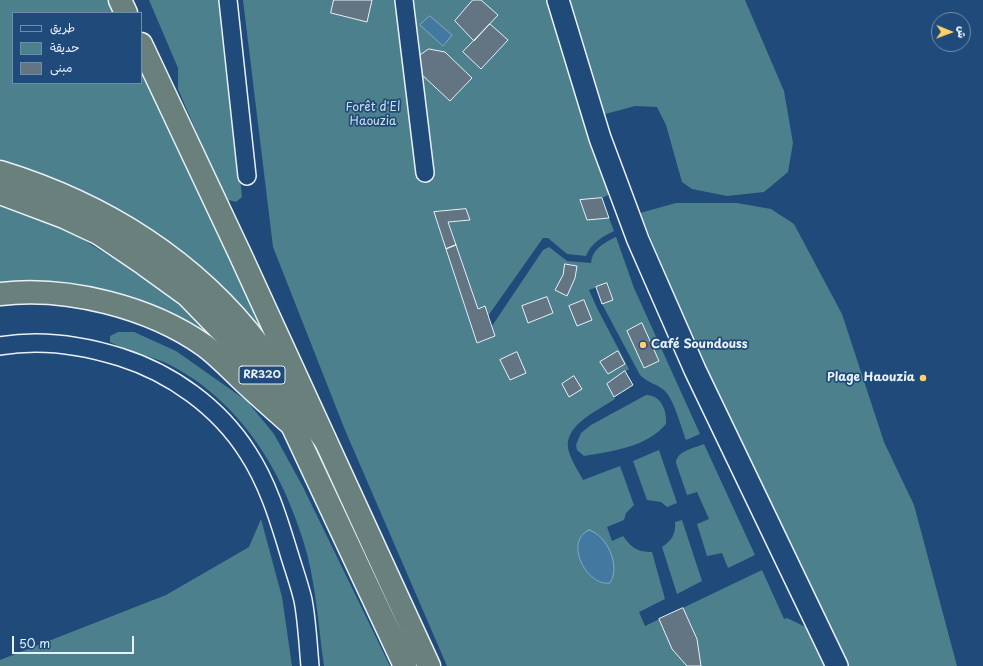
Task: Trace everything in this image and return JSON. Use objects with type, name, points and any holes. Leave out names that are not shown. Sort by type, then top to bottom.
[{"type":"highway","points":[[120,0],[126,12]]},
{"type":"highway","name":"RR320","points":[[142,46],[240,254],[324,440],[429,666]]},
{"type":"highway","points":[[0,172],[56,191],[114,219],[163,251],[191,273],[224,305],[261,348],[324,440]]},
{"type":"highway","name":"RR320","points":[[0,193],[64,217],[98,233],[187,295],[257,367],[292,425],[405,666]]},
{"type":"highway","points":[[0,294],[41,292],[72,296],[104,302],[155,318],[204,346],[292,425]]},
{"type":"street","points":[[228,0],[247,176]]},
{"type":"street","points":[[404,0],[425,173]]},
{"type":"street","points":[[558,0],[600,138],[638,240],[708,398],[837,666]]},
{"type":"street","points":[[0,346],[44,344],[78,346],[108,353],[138,363],[188,390],[209,407],[248,453],[265,485],[279,520],[303,600],[310,666]]},
{"type":"green space","points":[[0,0],[108,0],[113,12],[12,12],[12,84],[142,84],[142,74],[267,338],[0,164]]},
{"type":"green space","points":[[149,0],[221,0],[242,197],[236,202],[225,199],[178,89],[178,68]]},
{"type":"green space","name":"Forêt d'El Haouzia","points":[[243,0],[745,0],[784,91],[793,143],[788,172],[764,192],[727,196],[692,189],[682,182],[666,125],[657,107],[635,106],[594,117],[619,190],[602,198],[580,201],[587,220],[609,218],[614,231],[601,238],[594,244],[586,256],[567,254],[548,238],[543,238],[488,316],[485,306],[478,309],[448,222],[469,220],[466,209],[434,212],[477,343],[495,336],[492,326],[543,250],[549,247],[567,261],[591,263],[594,253],[603,244],[616,237],[634,288],[700,434],[686,440],[674,406],[668,394],[640,375],[602,304],[613,300],[608,283],[589,290],[629,369],[607,384],[615,399],[592,413],[577,425],[569,439],[568,448],[572,460],[583,480],[620,466],[634,505],[626,513],[624,520],[607,527],[612,541],[623,536],[629,544],[635,548],[642,551],[652,552],[665,599],[639,612],[645,626],[762,570],[784,619],[787,618],[814,631],[734,432],[640,213],[676,203],[737,203],[771,209],[794,224],[842,314],[884,442],[914,505],[957,666],[447,666],[345,430],[273,247]]},
{"type":"green space","points":[[0,204],[74,234],[137,273],[185,309],[233,357],[163,318],[0,288]]},
{"type":"green space","points":[[118,332],[134,332],[176,351],[247,401],[274,434],[303,487],[390,666],[324,666],[314,587],[303,540],[286,494],[263,452],[250,433],[234,415],[198,382],[164,362],[110,342],[110,336]]},
{"type":"green space","points":[[646,395],[659,400],[664,409],[666,424],[658,432],[639,443],[618,450],[584,456],[577,450],[576,445],[581,433],[591,425]]},
{"type":"green space","points":[[704,444],[755,555],[728,568],[722,553],[707,556],[697,524],[709,519],[697,492],[687,495],[676,463],[677,459],[682,453]]},
{"type":"green space","points":[[659,450],[677,503],[667,507],[661,502],[647,500],[633,461]]},
{"type":"green space","points":[[261,519],[282,597],[292,666],[0,666],[0,660],[166,595],[249,547]]},
{"type":"green space","points":[[682,520],[702,581],[677,594],[662,547],[673,536],[675,522]]},
{"type":"water","points":[[430,16],[452,35],[443,46],[420,25]]},
{"type":"water","points":[[589,530],[596,533],[601,538],[610,552],[614,568],[610,583],[601,582],[593,578],[586,571],[581,562],[578,553],[578,543],[581,536]]},
{"type":"building","points":[[334,0],[372,0],[367,22],[331,13]]},
{"type":"building","points":[[473,0],[481,0],[498,15],[474,41],[455,21]]},
{"type":"building","points":[[490,24],[508,40],[481,69],[463,52]]},
{"type":"building","points":[[429,49],[445,52],[472,78],[450,101],[421,74],[419,56]]},
{"type":"building","points":[[602,198],[609,218],[587,220],[580,200]]},
{"type":"building","points":[[466,209],[470,220],[448,222],[456,245],[446,249],[434,212]]},
{"type":"building","points":[[456,245],[478,309],[485,306],[495,336],[477,343],[446,249]]},
{"type":"building","points":[[565,264],[577,266],[575,278],[567,296],[555,290],[563,275]]},
{"type":"building","points":[[607,283],[613,300],[602,304],[596,287]]},
{"type":"building","points":[[547,297],[553,313],[528,323],[522,306]]},
{"type":"building","points":[[584,300],[592,320],[577,326],[569,306]]},
{"type":"building","points":[[642,323],[659,361],[644,368],[627,331]]},
{"type":"building","points":[[618,351],[625,364],[608,374],[600,362]]},
{"type":"building","points":[[517,352],[526,373],[510,380],[500,360]]},
{"type":"building","points":[[625,371],[633,385],[614,397],[607,384]]},
{"type":"building","points":[[574,376],[582,389],[569,397],[562,384]]},
{"type":"building","points":[[683,608],[697,639],[701,666],[687,666],[672,649],[659,619]]},
{"type":"place","name":"Café Soundouss","points":[[643,345]]},
{"type":"place","name":"Plage Haouzia","points":[[923,378]]}]
